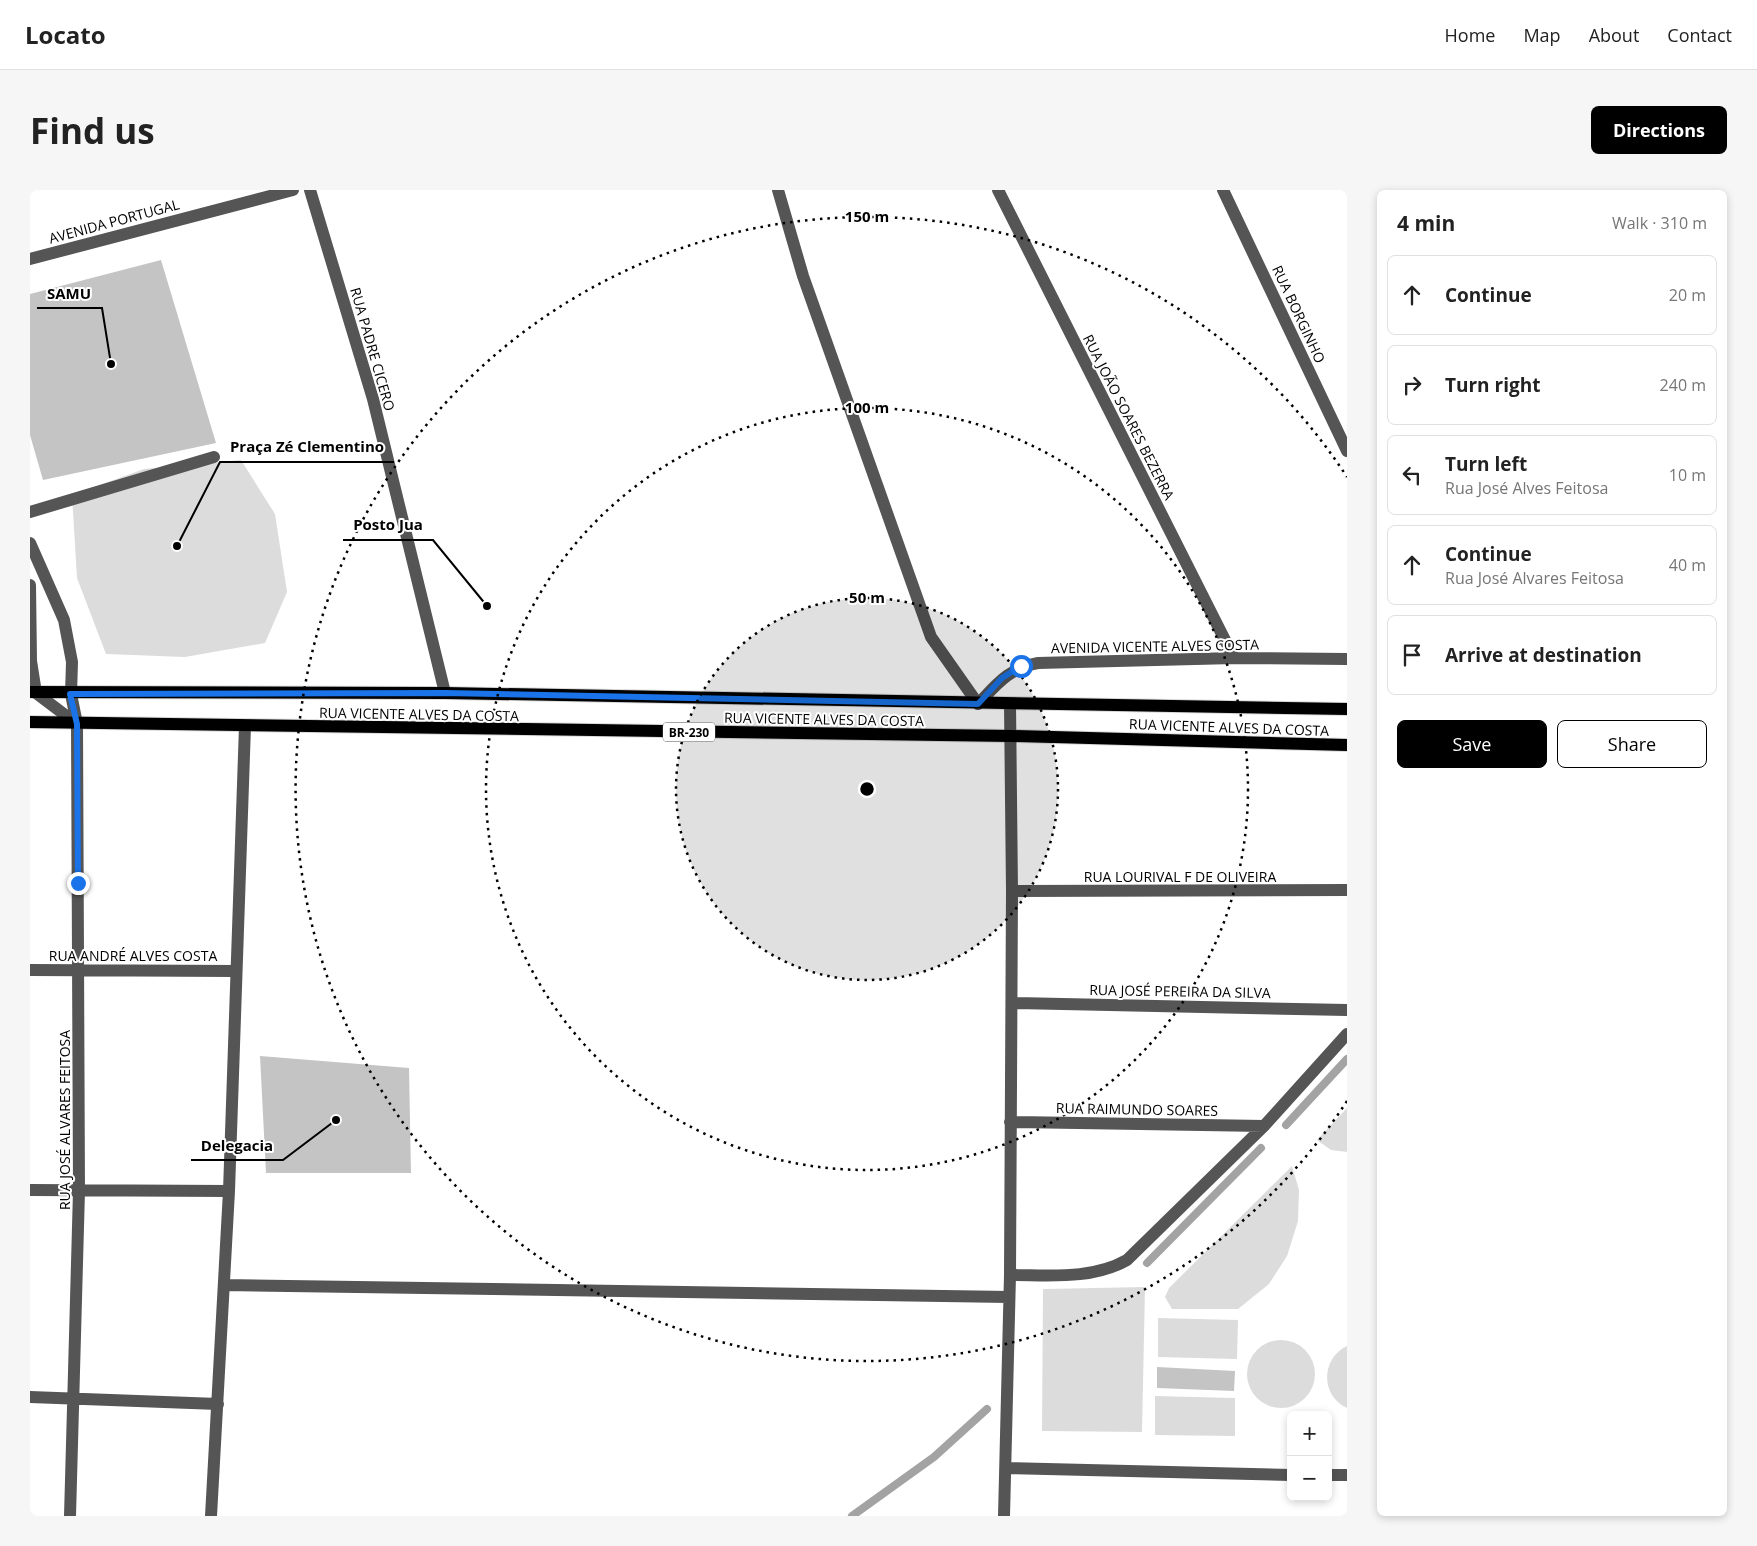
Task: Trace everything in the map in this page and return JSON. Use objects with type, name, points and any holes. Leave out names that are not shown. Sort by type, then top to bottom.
[{"type":"main road","name":"RUA VICENTE ALVES DA COSTA","points":[[33,692],[70,694],[445,693],[978,704],[1347,709]]},
{"type":"main road","name":"RUA VICENTE ALVES DA COSTA","points":[[30,722],[1012,736],[1347,745]]},
{"type":"street","name":"AVENIDA PORTUGAL","points":[[30,259],[292,190]]},
{"type":"street","name":"RUA PADRE CICERO","points":[[310,190],[373,399],[445,693]]},
{"type":"street","points":[[778,190],[803,276],[931,637],[978,704]]},
{"type":"street","name":"RUA JOÃO SOARES BEZERRA","points":[[998,190],[1234,658]]},
{"type":"street","name":"RUA BORGINHO","points":[[1223,190],[1347,451]]},
{"type":"street","points":[[30,512],[214,457]]},
{"type":"street","name":"RUA JOSÉ ALVARES FEITOSA","points":[[30,543],[64,620],[72,662],[70,694],[77,724],[80,1191],[70,1516]]},
{"type":"street","points":[[30,585],[33,692],[77,724]]},
{"type":"street","name":"AVENIDA VICENTE ALVES COSTA","points":[[978,704],[1002,678],[1021,666],[1038,663],[1234,658],[1347,659]]},
{"type":"street","points":[[1004,1516],[1010,1275],[1012,736],[1010,704]]},
{"type":"street","points":[[211,1516],[225,1285],[245,726]]},
{"type":"street","name":"RUA LOURIVAL F DE OLIVEIRA","points":[[1012,891],[1347,890]]},
{"type":"street","name":"RUA ANDRÉ ALVES COSTA","points":[[30,970],[235,971]]},
{"type":"street","name":"RUA JOSÉ PEREIRA DA SILVA","points":[[1012,1003],[1347,1010]]},
{"type":"street","points":[[1010,1275],[1097,1272],[1113,1268],[1127,1260],[1264,1126],[1347,1034]]},
{"type":"street","name":"RUA RAIMUNDO SOARES","points":[[1010,1122],[1264,1126]]},
{"type":"street","points":[[30,1190],[229,1191]]},
{"type":"street","points":[[225,1285],[1009,1298]]},
{"type":"street","points":[[30,1397],[218,1404]]},
{"type":"street","points":[[1006,1468],[1287,1475]]},
{"type":"street","points":[[1332,1475],[1347,1475]]},
{"type":"shaded area","points":[[241,460],[275,514],[287,592],[265,643],[185,657],[106,654],[77,578],[72,495],[144,469]]},
{"type":"shaded area","points":[[1347,1108],[1347,1152],[1331,1150],[1317,1140]]},
{"type":"shaded area","points":[[1292,1166],[1299,1190],[1298,1221],[1287,1256],[1269,1284],[1238,1309],[1172,1309],[1165,1297],[1169,1288]]},
{"type":"shaded area","points":[[1145,1287],[1142,1432],[1042,1431],[1043,1289]]},
{"type":"shaded area","points":[[1158,1318],[1238,1320],[1237,1359],[1158,1357]]},
{"type":"shaded area","points":[[1281,1340],[1294,1342],[1305,1350],[1313,1361],[1315,1374],[1313,1387],[1305,1398],[1294,1406],[1281,1408],[1268,1406],[1257,1398],[1249,1387],[1247,1374],[1249,1361],[1257,1350],[1268,1342]]},
{"type":"shaded area","points":[[1347,1346],[1347,1408],[1332,1395],[1327,1377],[1332,1359]]},
{"type":"shaded area","points":[[1155,1396],[1235,1398],[1235,1436],[1155,1435]]},
{"type":"building","points":[[161,260],[216,443],[43,480],[30,435],[30,294]]},
{"type":"building","points":[[260,1056],[409,1068],[411,1173],[266,1173]]},
{"type":"building","points":[[1157,1367],[1235,1371],[1234,1391],[1157,1388]]},
{"type":"waterway","points":[[1286,1125],[1347,1059]]},
{"type":"waterway","points":[[1147,1263],[1261,1148]]},
{"type":"waterway","points":[[852,1516],[934,1457],[987,1409]]},
{"type":"place","name":"SAMU","points":[[111,364]]},
{"type":"place","name":"Praça Zé Clementino","points":[[177,546]]},
{"type":"place","name":"Posto Jua","points":[[487,606]]},
{"type":"place","name":"Delegacia","points":[[336,1120]]},
{"type":"route","points":[[78,883],[76,819],[77,724],[70,694],[445,693],[978,704],[1002,678],[1021,666]]}]
